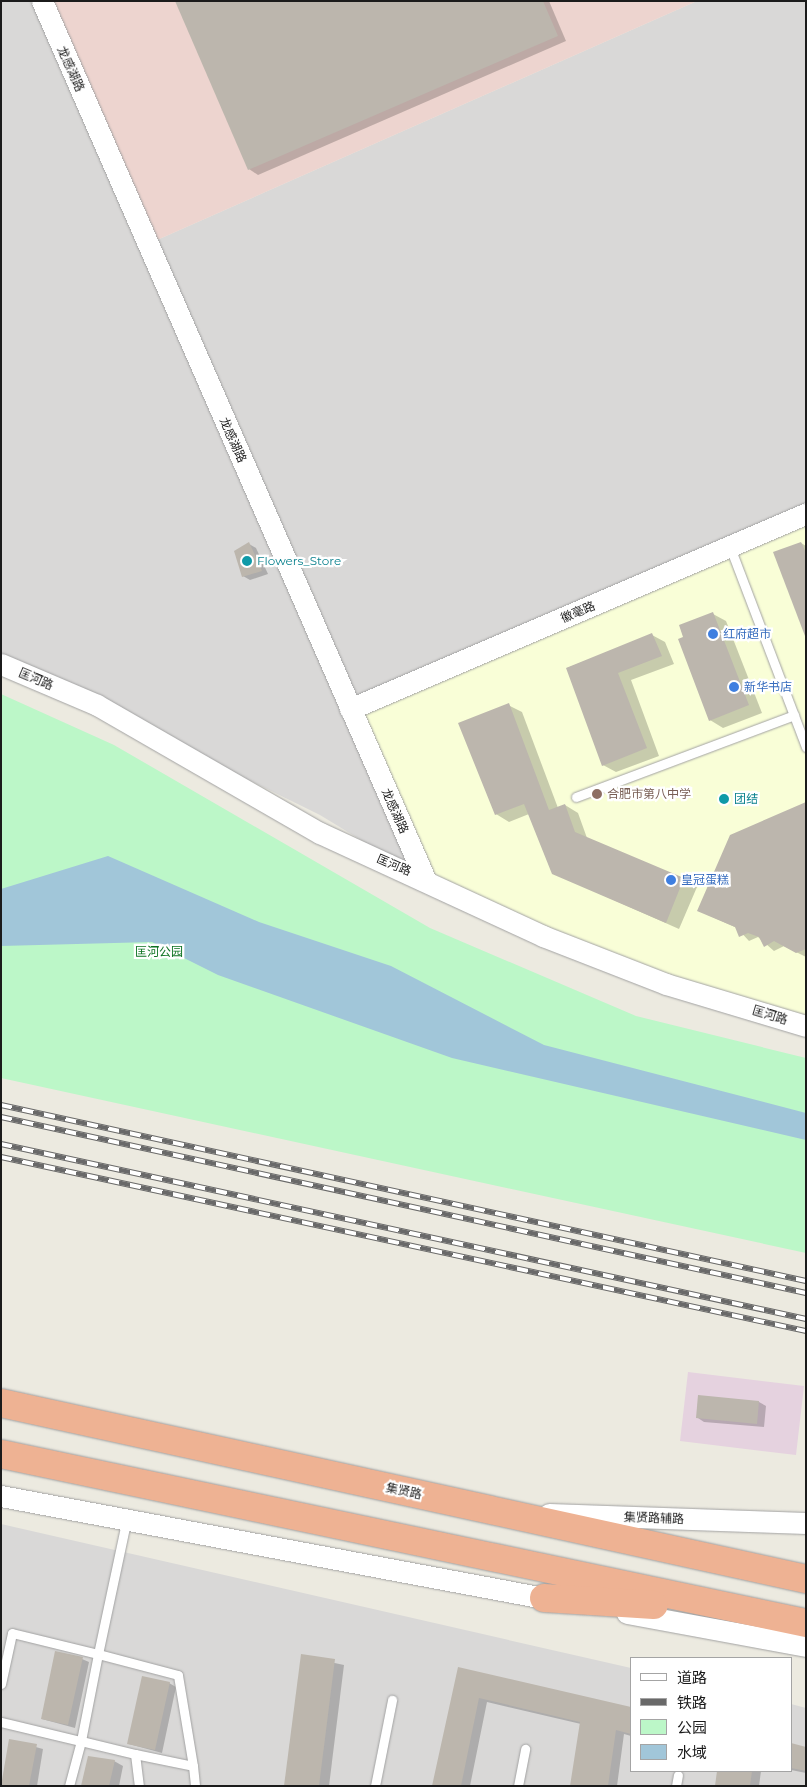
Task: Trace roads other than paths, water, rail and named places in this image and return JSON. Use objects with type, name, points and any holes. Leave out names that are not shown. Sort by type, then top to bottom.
[{"type":"highway","name":"集贤路","points":[[1,1403],[806,1579]]},
{"type":"highway","points":[[1,1454],[749,1611],[801,1638]]},
{"type":"highway","points":[[544,1598],[749,1611]]},
{"type":"street","name":"龙感湖路","points":[[42,1],[425,878]]},
{"type":"street","name":"徽毫路","points":[[350,708],[806,514]]},
{"type":"street","name":"匡河路","points":[[1,664],[97,705],[320,833],[425,878],[543,936],[666,984],[806,1026]]},
{"type":"street","points":[[1,1496],[126,1522],[544,1598],[801,1638]]},
{"type":"street","name":"集贤路辅路","points":[[502,1512],[806,1523]]},
{"type":"lane","points":[[730,547],[806,747]]},
{"type":"lane","points":[[576,797],[794,715]]},
{"type":"lane","points":[[70,1786],[126,1522]]},
{"type":"lane","points":[[1,1684],[12,1633],[178,1675],[195,1786]]},
{"type":"lane","points":[[375,1786],[392,1700]]},
{"type":"lane","points":[[1,1722],[192,1766]]},
{"type":"lane","points":[[518,1786],[525,1749]]},
{"type":"lane","points":[[135,1754],[139,1786]]},
{"type":"lane","points":[[676,1786],[678,1775]]},
{"type":"water","points":[[108,856],[259,922],[391,966],[544,1045],[806,1113],[806,1140],[452,1058],[218,975],[152,942],[1,946],[1,889]]},
{"type":"railway","points":[[1,1105],[806,1281]]},
{"type":"railway","points":[[1,1117],[806,1293]]},
{"type":"railway","points":[[1,1144],[806,1319]]},
{"type":"railway","points":[[1,1157],[806,1331]]},
{"type":"place","name":"Flowers_Store","points":[[247,561]]},
{"type":"place","name":"红府超市","points":[[713,634]]},
{"type":"place","name":"新华书店","points":[[734,687]]},
{"type":"place","name":"合肥市第八中学","points":[[597,794]]},
{"type":"place","name":"团结","points":[[724,799]]},
{"type":"place","name":"皇冠蛋糕","points":[[671,880]]},
{"type":"park label","name":"匡河公园","points":[[159,952]]}]
